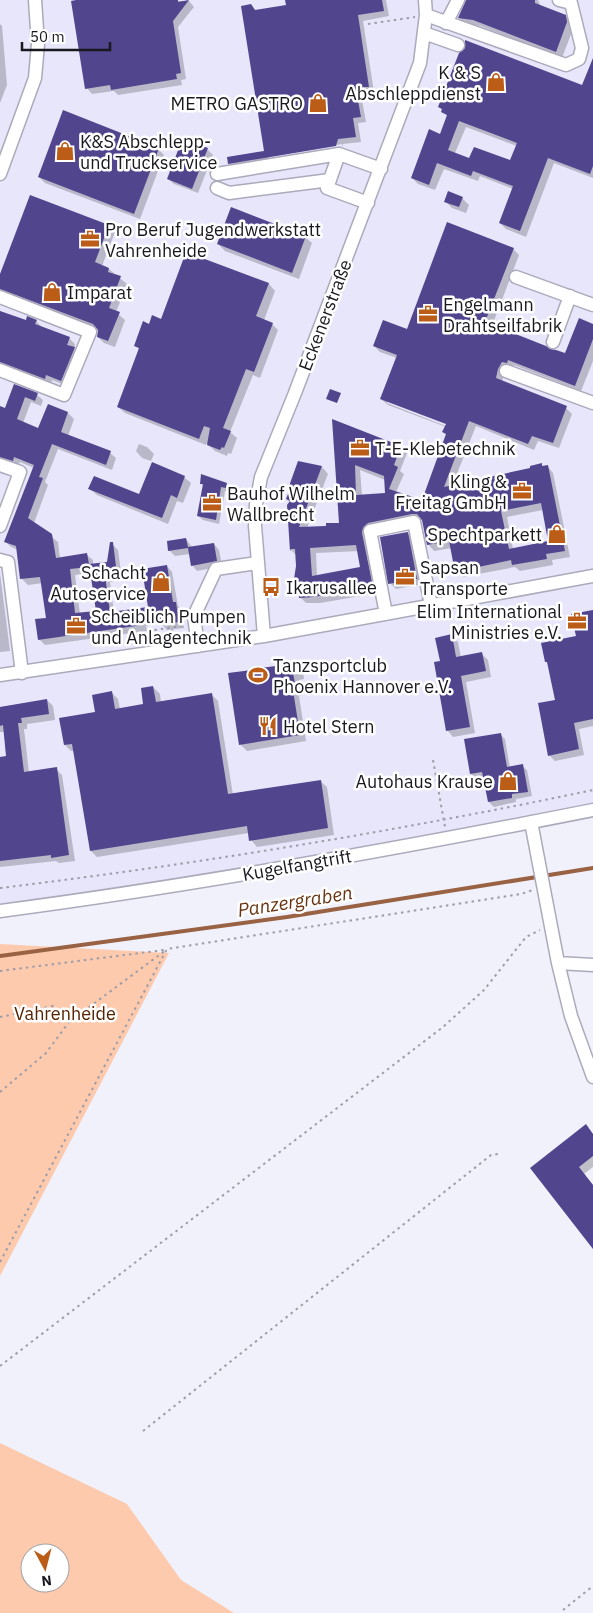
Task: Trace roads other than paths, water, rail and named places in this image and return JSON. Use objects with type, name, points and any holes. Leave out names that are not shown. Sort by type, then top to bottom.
[{"type":"street","points":[[0,174],[35,78],[38,44],[35,0]]},
{"type":"street","name":"Eckenerstraße","points":[[264,636],[257,563],[256,504],[261,477],[368,203],[420,63],[426,15],[425,0]]},
{"type":"street","points":[[446,22],[458,0]]},
{"type":"street","points":[[426,15],[566,65],[579,59],[582,48],[571,3],[559,0]]},
{"type":"street","points":[[424,33],[458,44]]},
{"type":"street","points":[[217,174],[339,154],[381,169]]},
{"type":"street","points":[[339,154],[327,188],[368,203]]},
{"type":"street","points":[[217,188],[229,193],[330,180]]},
{"type":"street","points":[[516,276],[593,305]]},
{"type":"street","points":[[0,296],[90,332],[64,395],[0,370]]},
{"type":"street","points":[[553,342],[570,296]]},
{"type":"street","points":[[506,371],[593,403]]},
{"type":"street","points":[[0,465],[20,472],[0,526]]},
{"type":"street","points":[[386,614],[370,531],[414,522],[430,605]]},
{"type":"street","points":[[0,560],[8,562],[22,673]]},
{"type":"street","points":[[198,646],[194,616],[216,569],[257,563]]},
{"type":"street","points":[[0,675],[264,636],[593,576]]},
{"type":"street","name":"Kugelfangtrift","points":[[0,911],[218,879],[593,810]]},
{"type":"street","points":[[531,822],[558,963],[571,1016],[593,1077]]},
{"type":"street","points":[[558,963],[593,965]]},
{"type":"waterway","name":"Panzergraben","points":[[0,956],[287,917],[593,868]]},
{"type":"place","name":"K & S Abschleppdienst","points":[[496,82]]},
{"type":"place","name":"METRO GASTRO","points":[[318,103]]},
{"type":"place","name":"K&S Abschlepp- und Truckservice","points":[[65,151]]},
{"type":"place","name":"Pro Beruf Jugendwerkstatt Vahrenheide","points":[[90,239]]},
{"type":"place","name":"Imparat","points":[[52,292]]},
{"type":"place","name":"Engelmann Drahtseilfabrik","points":[[428,314]]},
{"type":"place","name":"T-E-Klebetechnik","points":[[360,448]]},
{"type":"place","name":"Kling & Freitag GmbH","points":[[522,491]]},
{"type":"place","name":"Bauhof Wilhelm Wallbrecht","points":[[212,503]]},
{"type":"place","name":"Spechtparkett","points":[[557,534]]},
{"type":"place","name":"Sapsan Transporte","points":[[405,577]]},
{"type":"place","name":"Schacht Autoservice","points":[[161,582]]},
{"type":"place","name":"Ikarusallee","points":[[271,587]]},
{"type":"place","name":"Elim International Ministries e.V.","points":[[577,621]]},
{"type":"place","name":"Scheiblich Pumpen und Anlagentechnik","points":[[76,626]]},
{"type":"place","name":"Tanzsportclub Phoenix Hannover e.V.","points":[[258,675]]},
{"type":"place","name":"Hotel Stern","points":[[268,726]]},
{"type":"place","name":"Autohaus Krause","points":[[508,781]]},
{"type":"park label","name":"Vahrenheide","points":[[65,1013]]}]
